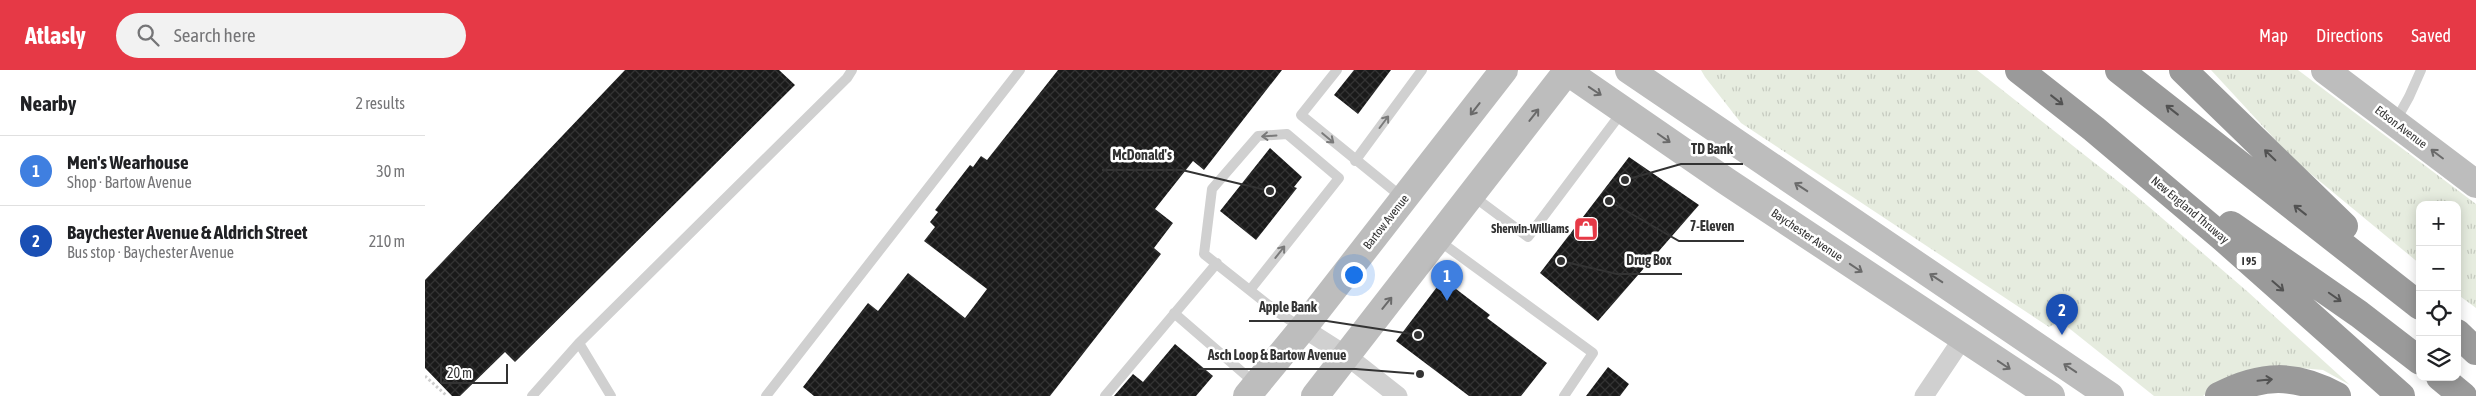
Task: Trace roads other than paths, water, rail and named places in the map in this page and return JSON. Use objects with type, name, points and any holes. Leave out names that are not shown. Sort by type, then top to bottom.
[{"type":"highway","name":"New England Thruway","points":[[2019,70],[2222,237],[2401,396]]},
{"type":"highway","points":[[2119,70],[2416,303]]},
{"type":"highway","points":[[2183,70],[2416,293]]},
{"type":"highway","points":[[2094,130],[2359,314],[2416,358]]},
{"type":"highway","points":[[2460,336],[2476,352]]},
{"type":"highway","points":[[2461,340],[2476,352]]},
{"type":"highway","points":[[2219,396],[2252,381],[2266,379],[2303,382],[2337,396]]},
{"type":"highway","points":[[2445,381],[2463,396]]},
{"type":"main road","name":"Bartow Avenue","points":[[1252,390],[1303,328],[1505,70]]},
{"type":"main road","points":[[1315,396],[1438,240],[1567,70]]},
{"type":"main road","name":"Baychester Avenue","points":[[1567,70],[1726,181],[2051,396]]},
{"type":"main road","points":[[1629,70],[2111,396]]},
{"type":"main road","name":"Edson Avenue","points":[[2325,70],[2476,184]]},
{"type":"street","points":[[1303,328],[1347,356],[1398,396]]},
{"type":"street","points":[[1924,396],[1963,338]]},
{"type":"lane","points":[[532,396],[579,343],[847,78],[852,70]]},
{"type":"lane","points":[[766,396],[1020,70]]},
{"type":"lane","points":[[1337,70],[1301,115],[1355,161],[1404,199]]},
{"type":"lane","points":[[1355,161],[1422,70]]},
{"type":"lane","points":[[2395,122],[2421,70]]},
{"type":"lane","points":[[1472,195],[1528,237],[1623,110]]},
{"type":"lane","points":[[1250,290],[1339,178],[1287,134],[1257,136],[1212,189],[1205,254],[1250,290],[1303,328]]},
{"type":"lane","points":[[1438,240],[1593,354],[1564,396]]},
{"type":"lane","points":[[1105,396],[1217,263]]},
{"type":"lane","points":[[1174,313],[1252,390]]},
{"type":"lane","points":[[579,343],[611,396]]},
{"type":"place","name":"TD Bank","points":[[1625,180]]},
{"type":"place","name":"McDonald's","points":[[1270,191]]},
{"type":"place","name":"7-Eleven","points":[[1609,201]]},
{"type":"place","name":"Sherwin-Williams","points":[[1586,229]]},
{"type":"place","name":"Drug Box","points":[[1561,261]]},
{"type":"place","name":"Men's Wearhouse","points":[[1447,301]]},
{"type":"place","name":"Apple Bank","points":[[1418,335]]},
{"type":"place","name":"Baychester Avenue & Aldrich Street","points":[[2062,335]]},
{"type":"place","name":"Asch Loop & Bartow Avenue","points":[[1420,374]]}]
